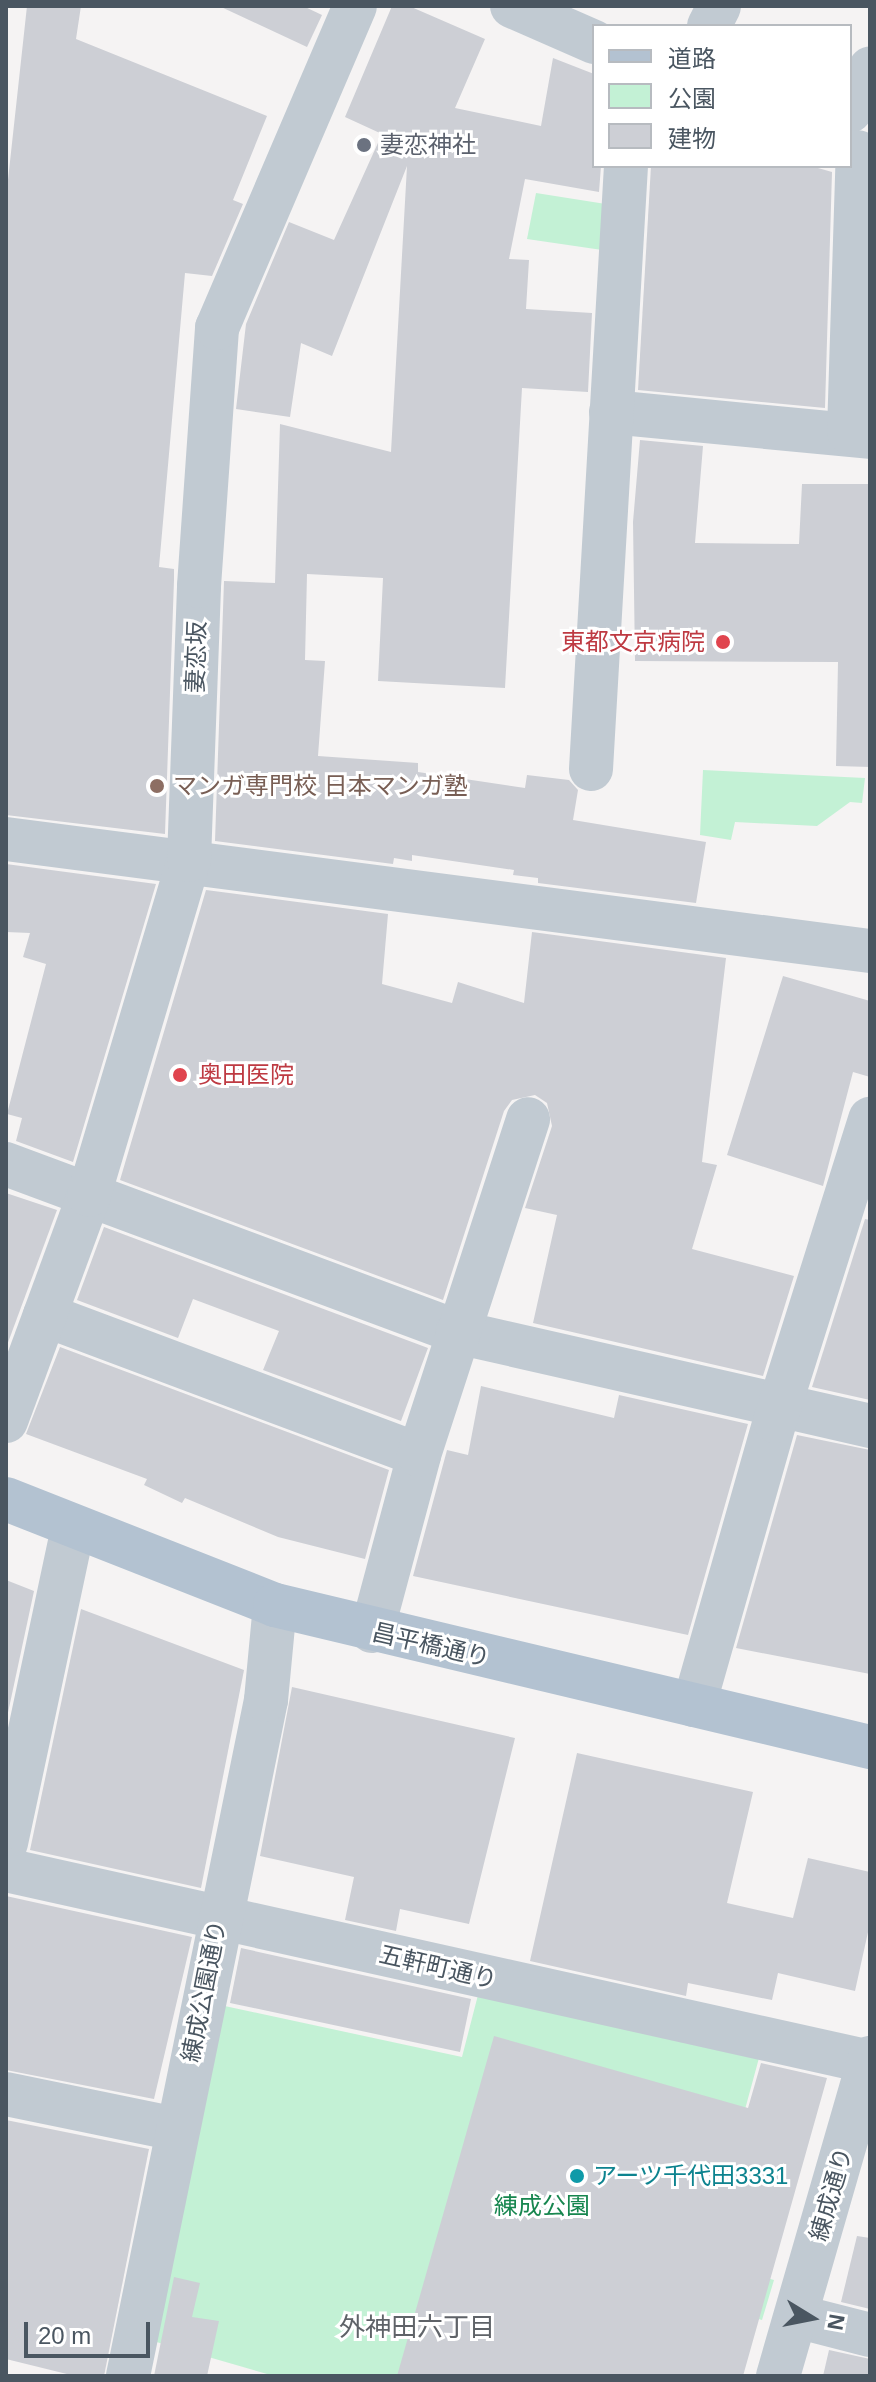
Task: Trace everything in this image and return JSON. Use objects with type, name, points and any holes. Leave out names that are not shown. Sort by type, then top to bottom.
[{"type":"main road","name":"昌平橋通り","points":[[6,1499],[275,1605],[372,1631],[870,1747]]},
{"type":"street","name":"妻恋坂","points":[[6,1421],[89,1195],[189,860],[199,586],[217,328],[355,6]]},
{"type":"street","points":[[710,24],[719,6]]},
{"type":"street","points":[[518,7],[592,41]]},
{"type":"street","points":[[611,412],[860,435],[857,142],[870,69]]},
{"type":"street","points":[[591,769],[626,168]]},
{"type":"street","points":[[6,839],[189,860],[870,951]]},
{"type":"street","points":[[372,1631],[419,1455],[528,1119]]},
{"type":"street","points":[[694,1705],[780,1406],[870,1119]]},
{"type":"street","points":[[6,1164],[457,1332],[870,1426]]},
{"type":"street","points":[[45,1315],[419,1455]]},
{"type":"street","points":[[6,1843],[73,1527]]},
{"type":"street","name":"練成公園通り","points":[[128,2376],[219,1917],[266,1700],[275,1605]]},
{"type":"street","name":"五軒町通り","points":[[6,1870],[870,2061]]},
{"type":"street","name":"練成通り","points":[[778,2376],[870,2061]]},
{"type":"street","points":[[6,2094],[177,2129]]},
{"type":"street","points":[[796,2316],[870,2335]]},
{"type":"green space","points":[[536,193],[612,205],[609,251],[527,239]]},
{"type":"green space","points":[[703,770],[865,778],[862,803],[850,802],[817,826],[735,822],[731,840],[700,835]]},
{"type":"green space","name":"練成公園","points":[[478,1995],[759,2058],[704,2260],[774,2280],[762,2320],[694,2300],[674,2376],[274,2376],[153,2341],[220,2005],[462,2057]]},
{"type":"building","points":[[27,6],[81,6],[76,39],[267,116],[233,200],[243,204],[212,276],[185,273],[159,567],[174,569],[165,834],[6,815],[6,198]]},
{"type":"building","points":[[219,6],[303,6],[322,15],[307,47]]},
{"type":"building","points":[[392,6],[409,6],[485,39],[455,108],[541,126],[553,58],[592,73],[592,168],[601,168],[599,192],[525,179],[509,259],[529,260],[526,309],[592,313],[588,392],[522,388],[505,688],[378,681],[383,578],[307,574],[305,660],[325,661],[318,756],[418,763],[418,772],[525,788],[527,775],[569,780],[578,790],[573,820],[706,842],[696,903],[538,883],[538,878],[513,875],[514,870],[412,855],[412,861],[394,858],[393,864],[215,841],[224,581],[275,583],[280,424],[391,452],[407,166],[332,356],[301,343],[290,417],[236,409],[246,324],[289,222],[334,240],[382,134],[345,117]]},
{"type":"building","points":[[651,168],[818,168],[832,172],[825,408],[638,390]]},
{"type":"building","name":"東都文京病院","points":[[640,440],[703,446],[695,543],[799,544],[802,484],[870,484],[870,767],[836,766],[838,662],[635,661],[633,522]]},
{"type":"building","points":[[6,864],[156,884],[73,1162],[16,1141],[22,1118],[7,1114],[46,964],[23,957],[30,933],[6,932]]},
{"type":"building","points":[[206,890],[388,914],[382,984],[452,1003],[458,982],[524,1003],[532,932],[726,958],[702,1162],[717,1165],[692,1249],[794,1276],[763,1376],[533,1323],[557,1215],[525,1208],[552,1126],[547,1103],[535,1095],[512,1100],[504,1111],[443,1300],[120,1180]]},
{"type":"building","points":[[783,976],[870,1001],[870,1077],[853,1072],[823,1186],[727,1155]]},
{"type":"building","points":[[6,1193],[57,1210],[6,1348]]},
{"type":"building","points":[[865,1219],[870,1220],[870,1400],[812,1387]]},
{"type":"building","points":[[104,1227],[428,1348],[401,1421],[263,1370],[279,1331],[193,1299],[178,1338],[77,1300]]},
{"type":"building","points":[[60,1347],[389,1470],[365,1559],[278,1537],[185,1498],[182,1503],[144,1485],[147,1479],[26,1434]]},
{"type":"building","points":[[481,1386],[614,1418],[619,1395],[748,1424],[688,1635],[413,1576],[447,1450],[468,1455]]},
{"type":"building","points":[[797,1435],[870,1450],[870,1674],[736,1648]]},
{"type":"building","points":[[6,1580],[34,1591],[6,1722]]},
{"type":"building","points":[[81,1609],[244,1670],[201,1888],[30,1850]]},
{"type":"building","points":[[292,1687],[515,1738],[469,1924],[400,1909],[396,1931],[345,1920],[354,1877],[260,1856]]},
{"type":"building","points":[[577,1753],[753,1792],[727,1903],[793,1918],[808,1858],[870,1872],[870,1923],[855,1991],[778,1973],[772,2000],[688,1983],[686,1996],[530,1961]]},
{"type":"building","points":[[6,1896],[192,1937],[154,2099],[6,2070]]},
{"type":"building","points":[[241,1948],[471,1999],[460,2052],[230,2003]]},
{"type":"building","name":"アーツ千代田3331","points":[[494,2036],[748,2108],[761,2063],[827,2078],[743,2376],[397,2376]]},
{"type":"building","points":[[6,2120],[149,2149],[104,2376],[75,2376],[6,2359]]},
{"type":"building","points":[[857,2236],[870,2238],[870,2309],[841,2302]]},
{"type":"building","points":[[174,2277],[200,2283],[192,2317],[219,2321],[207,2376],[154,2376]]},
{"type":"building","points":[[829,2350],[870,2359],[870,2376],[823,2376]]},
{"type":"place","name":"妻恋神社","points":[[364,145]]},
{"type":"place","name":"東都文京病院","points":[[723,642]]},
{"type":"place","name":"マンガ専門校 日本マンガ塾","points":[[157,786]]},
{"type":"place","name":"奥田医院","points":[[180,1075]]},
{"type":"place","name":"アーツ千代田3331","points":[[577,2176]]},
{"type":"district","name":"外神田六丁目","points":[[417,2328]]}]
